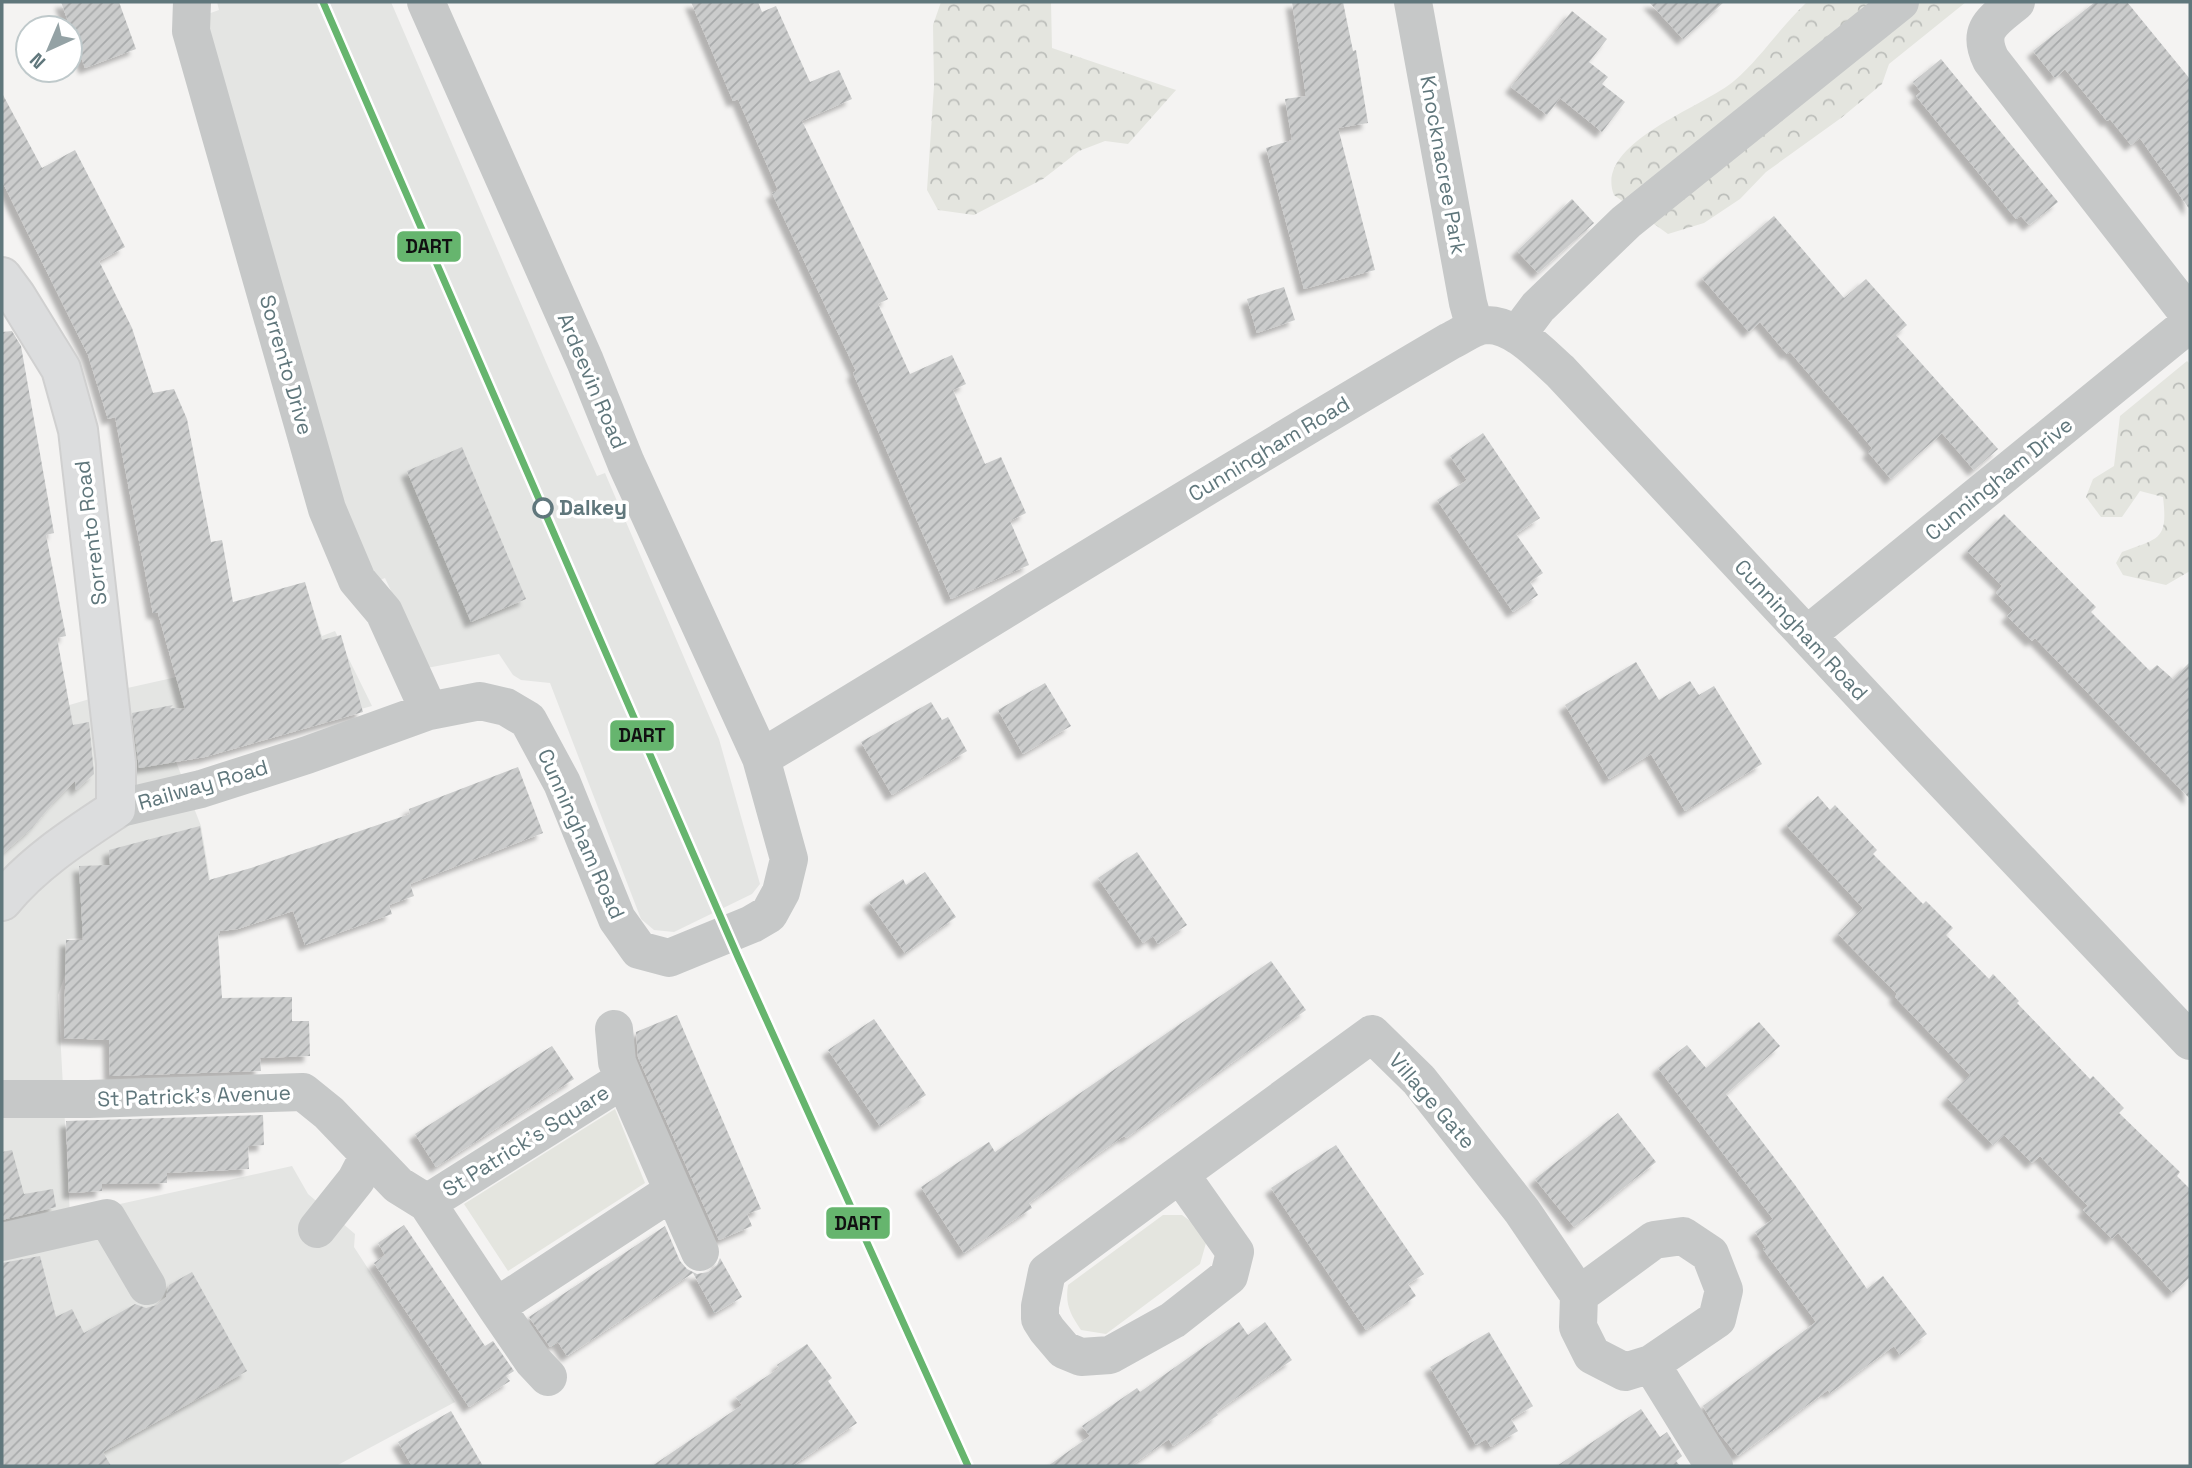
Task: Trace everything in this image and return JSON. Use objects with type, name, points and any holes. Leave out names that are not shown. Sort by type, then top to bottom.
[{"type":"main road","name":"Sorrento Road","points":[[2,277],[61,369],[78,430],[116,763],[116,809]]},
{"type":"main road","name":"Railway Road","points":[[2,901],[18,882],[70,839],[116,809]]},
{"type":"street","name":"Sorrento Drive","points":[[192,2],[191,31],[327,509],[357,580],[384,612],[429,711]]},
{"type":"street","name":"Ardeevin Road","points":[[426,2],[585,361],[626,463],[761,758]]},
{"type":"street","name":"Knocknacree Park","points":[[1413,2],[1468,303],[1475,328]]},
{"type":"street","points":[[1517,335],[1538,307],[1626,222],[1900,2]]},
{"type":"street","points":[[2015,2],[1994,20],[1985,32],[1984,47],[1991,61],[2190,316]]},
{"type":"street","name":"Cunningham Drive","points":[[1807,635],[2190,323]]},
{"type":"street","name":"Cunningham Road","points":[[429,711],[480,701],[506,707],[527,720],[562,783],[617,919],[639,950],[669,958],[752,924],[769,914],[781,892],[789,859],[761,758],[1278,442],[1475,328],[1486,325],[1517,335],[1566,377],[2190,1041]]},
{"type":"street","name":"Railway Road","points":[[116,809],[201,789],[307,755],[429,711]]},
{"type":"street","name":"St Patrick's Square","points":[[614,1030],[617,1062],[700,1252]]},
{"type":"street","name":"Village Gate","points":[[1180,1174],[1235,1252],[1229,1276],[1172,1320],[1110,1354],[1081,1357],[1064,1350],[1046,1330],[1040,1318],[1047,1272],[1180,1174],[1372,1034],[1419,1080],[1462,1134],[1522,1211],[1578,1295]]},
{"type":"street","name":"St Patrick's Square","points":[[548,1377],[533,1361],[427,1203],[624,1079]]},
{"type":"street","name":"St Patrick's Avenue","points":[[2,1099],[303,1092],[329,1113],[398,1185],[427,1203]]},
{"type":"street","points":[[317,1229],[356,1180],[369,1155]]},
{"type":"street","points":[[496,1307],[673,1192]]},
{"type":"street","points":[[2,1242],[107,1218],[147,1286]]},
{"type":"street","points":[[1683,1236],[1710,1254],[1724,1290],[1717,1319],[1651,1364],[1625,1372],[1592,1355],[1578,1327],[1578,1295],[1654,1240],[1683,1236]]},
{"type":"street","points":[[1651,1364],[1714,1466]]},
{"type":"shaded area","name":"Dalkey","points":[[217,2],[391,2],[549,369],[597,476],[605,473],[719,739],[760,884],[752,894],[674,932],[654,930],[641,919],[550,683],[521,680],[513,675],[499,654],[427,668],[385,578],[365,586],[205,15],[219,10]]},
{"type":"shaded area","points":[[305,584],[322,636],[335,631],[372,706],[175,759],[201,826],[210,879],[208,880],[220,935],[144,934],[67,939],[65,975],[58,995],[70,1215],[292,1166],[308,1194],[355,1234],[354,1247],[455,1402],[336,1466],[2,1466],[2,785],[18,781],[6,724],[123,689],[270,656]]},
{"type":"green space","points":[[941,2],[1051,2],[1052,48],[1176,90],[1128,144],[1105,141],[1079,151],[1043,179],[974,215],[938,210],[927,190],[934,86],[933,25]]},
{"type":"green space","points":[[1807,2],[1966,2],[1889,64],[1882,84],[1841,118],[1766,172],[1740,199],[1704,223],[1668,234],[1614,195],[1612,176],[1620,159],[1635,143],[1734,81]]},
{"type":"green space","points":[[2187,361],[2190,364],[2190,571],[2166,585],[2123,575],[2116,563],[2122,552],[2145,544],[2159,535],[2164,522],[2163,497],[2140,491],[2122,517],[2101,517],[2086,497],[2093,479],[2114,466],[2120,416]]},
{"type":"green space","points":[[615,1109],[645,1183],[508,1271],[464,1204]]},
{"type":"green space","points":[[1163,1215],[1182,1215],[1200,1228],[1206,1243],[1200,1264],[1106,1334],[1081,1330],[1069,1309],[1068,1285]]},
{"type":"building","points":[[61,2],[119,2],[136,49],[85,68],[84,14],[65,14]]},
{"type":"building","points":[[691,2],[758,2],[762,12],[776,6],[810,82],[839,70],[852,99],[802,121],[888,299],[878,304],[910,374],[952,355],[966,384],[953,390],[985,464],[1001,457],[1026,513],[1010,521],[1029,565],[951,599],[853,373],[856,371],[772,193],[778,190],[738,99],[733,101]]},
{"type":"building","points":[[1292,2],[1343,2],[1353,51],[1356,50],[1368,123],[1338,128],[1375,270],[1304,289],[1266,148],[1292,140],[1285,99],[1306,96]]},
{"type":"building","points":[[1649,2],[1724,2],[1683,39]]},
{"type":"building","points":[[2095,2],[2127,2],[2190,79],[2190,210],[2140,138],[2131,145],[2110,119],[2107,121],[2065,69],[2055,78],[2033,51]]},
{"type":"building","points":[[1572,11],[1607,39],[1589,62],[1608,77],[1602,84],[1625,102],[1602,132],[1560,98],[1547,115],[1511,87]]},
{"type":"building","points":[[1941,59],[2058,202],[2029,225],[2021,216],[2016,219],[1916,96],[1921,92],[1913,82]]},
{"type":"building","points":[[2,93],[42,168],[75,150],[125,247],[99,261],[132,328],[153,393],[174,389],[187,419],[211,542],[222,540],[233,602],[305,582],[322,640],[341,635],[363,712],[205,757],[139,768],[132,713],[173,705],[170,708],[185,709],[158,613],[153,613],[115,417],[108,419],[88,355],[2,181]]},
{"type":"building","points":[[1572,199],[1594,223],[1538,273],[1517,251]]},
{"type":"building","points":[[1774,216],[1844,298],[1866,279],[1907,325],[1896,335],[1998,449],[1974,470],[1942,433],[1891,479],[1868,452],[1872,448],[1790,352],[1787,354],[1760,322],[1749,332],[1702,278]]},
{"type":"building","points":[[1284,287],[1295,320],[1257,333],[1247,299]]},
{"type":"building","points":[[12,331],[21,346],[54,533],[46,535],[66,636],[57,638],[73,725],[89,722],[94,774],[76,790],[75,781],[32,828],[2,854],[2,332]]},
{"type":"building","points":[[1483,433],[1540,518],[1516,534],[1543,573],[1530,582],[1538,595],[1513,612],[1437,500],[1467,480],[1450,456]]},
{"type":"building","points":[[462,447],[526,599],[471,622],[407,471]]},
{"type":"building","points":[[2004,514],[2096,607],[2091,612],[2150,671],[2157,665],[2173,679],[2190,662],[2190,799],[2035,638],[2032,641],[2007,616],[2013,610],[1996,593],[2002,586],[1967,551]]},
{"type":"building","points":[[1636,662],[1659,700],[1690,681],[1699,695],[1714,686],[1762,764],[1685,811],[1651,754],[1609,779],[1565,705]]},
{"type":"building","points":[[1045,683],[1071,726],[1023,754],[998,710]]},
{"type":"building","points":[[931,702],[942,720],[948,717],[967,751],[892,795],[861,742]]},
{"type":"building","points":[[518,767],[543,833],[410,884],[414,896],[389,905],[392,914],[305,945],[293,911],[238,929],[220,931],[218,936],[222,998],[292,997],[292,1021],[309,1021],[310,1056],[260,1058],[261,1071],[110,1076],[109,1040],[64,1038],[66,940],[83,940],[79,866],[110,865],[109,850],[200,826],[209,880],[410,814],[409,809]]},
{"type":"building","points":[[1818,796],[1830,810],[1835,805],[1877,850],[1873,854],[1923,904],[1926,901],[1953,928],[1946,935],[1989,979],[1993,974],[2090,1079],[2093,1076],[2124,1108],[2119,1113],[2180,1172],[2177,1176],[2190,1189],[2190,1277],[2173,1293],[2118,1233],[2112,1239],[2083,1210],[2088,1206],[2040,1156],[2032,1163],[2004,1135],[1993,1145],[1947,1098],[1970,1075],[1838,934],[1863,908],[1786,825]]},
{"type":"building","points":[[1137,852],[1187,925],[1158,944],[1153,936],[1143,943],[1098,878]]},
{"type":"building","points":[[925,872],[956,917],[905,953],[869,902],[903,879],[906,885]]},
{"type":"building","points":[[1271,961],[1306,1010],[1126,1138],[1124,1136],[1092,1158],[1029,1203],[1032,1208],[964,1253],[921,1187],[989,1142],[995,1152]]},
{"type":"building","points":[[677,1015],[761,1209],[747,1214],[752,1226],[719,1240],[638,1057],[636,1032]]},
{"type":"building","points":[[874,1019],[926,1095],[880,1126],[828,1050]]},
{"type":"building","points":[[1759,1022],[1780,1046],[1726,1094],[1795,1185],[1867,1289],[1883,1276],[1927,1334],[1900,1355],[1894,1346],[1738,1456],[1718,1432],[1703,1406],[1816,1322],[1763,1249],[1766,1248],[1755,1232],[1773,1219],[1658,1068],[1687,1045],[1706,1068]]},
{"type":"building","points":[[552,1046],[574,1079],[436,1167],[415,1134]]},
{"type":"building","points":[[1618,1113],[1656,1162],[1574,1227],[1535,1179]]},
{"type":"building","points":[[263,1115],[264,1145],[248,1146],[249,1169],[167,1173],[167,1183],[102,1184],[102,1191],[69,1193],[66,1121]]},
{"type":"building","points":[[1336,1145],[1424,1274],[1408,1284],[1416,1296],[1366,1330],[1271,1188]]},
{"type":"building","points":[[12,1150],[24,1194],[53,1189],[56,1207],[2,1220],[2,1152]]},
{"type":"building","points":[[404,1225],[485,1346],[493,1341],[514,1371],[506,1376],[510,1381],[469,1407],[374,1263],[385,1255],[378,1243]]},
{"type":"building","points":[[665,1226],[680,1261],[687,1269],[697,1274],[708,1272],[717,1265],[720,1258],[742,1297],[715,1313],[693,1273],[567,1356],[558,1342],[550,1347],[529,1317]]},
{"type":"building","points":[[40,1256],[56,1317],[72,1309],[84,1333],[135,1304],[146,1308],[157,1305],[166,1297],[169,1285],[192,1272],[247,1371],[103,1452],[111,1466],[2,1466],[2,1263]]},
{"type":"building","points":[[1239,1322],[1248,1335],[1265,1322],[1292,1360],[1216,1412],[1218,1415],[1173,1446],[1169,1439],[1131,1466],[1048,1466],[1090,1436],[1082,1426],[1137,1388],[1140,1392]]},
{"type":"building","points":[[1489,1332],[1533,1406],[1511,1419],[1518,1431],[1491,1447],[1486,1439],[1476,1445],[1430,1367]]},
{"type":"building","points":[[807,1344],[832,1378],[828,1381],[857,1423],[792,1466],[652,1466],[742,1405],[736,1397],[779,1368],[777,1365]]},
{"type":"building","points":[[1641,1409],[1660,1437],[1667,1432],[1682,1456],[1676,1461],[1680,1466],[1557,1466]]},
{"type":"building","points":[[451,1411],[483,1466],[412,1466],[398,1442]]},
{"type":"transit line","name":"DART","points":[[323,2],[738,957],[968,1466]]},
{"type":"place","name":"Dalkey","points":[[543,508]]}]
